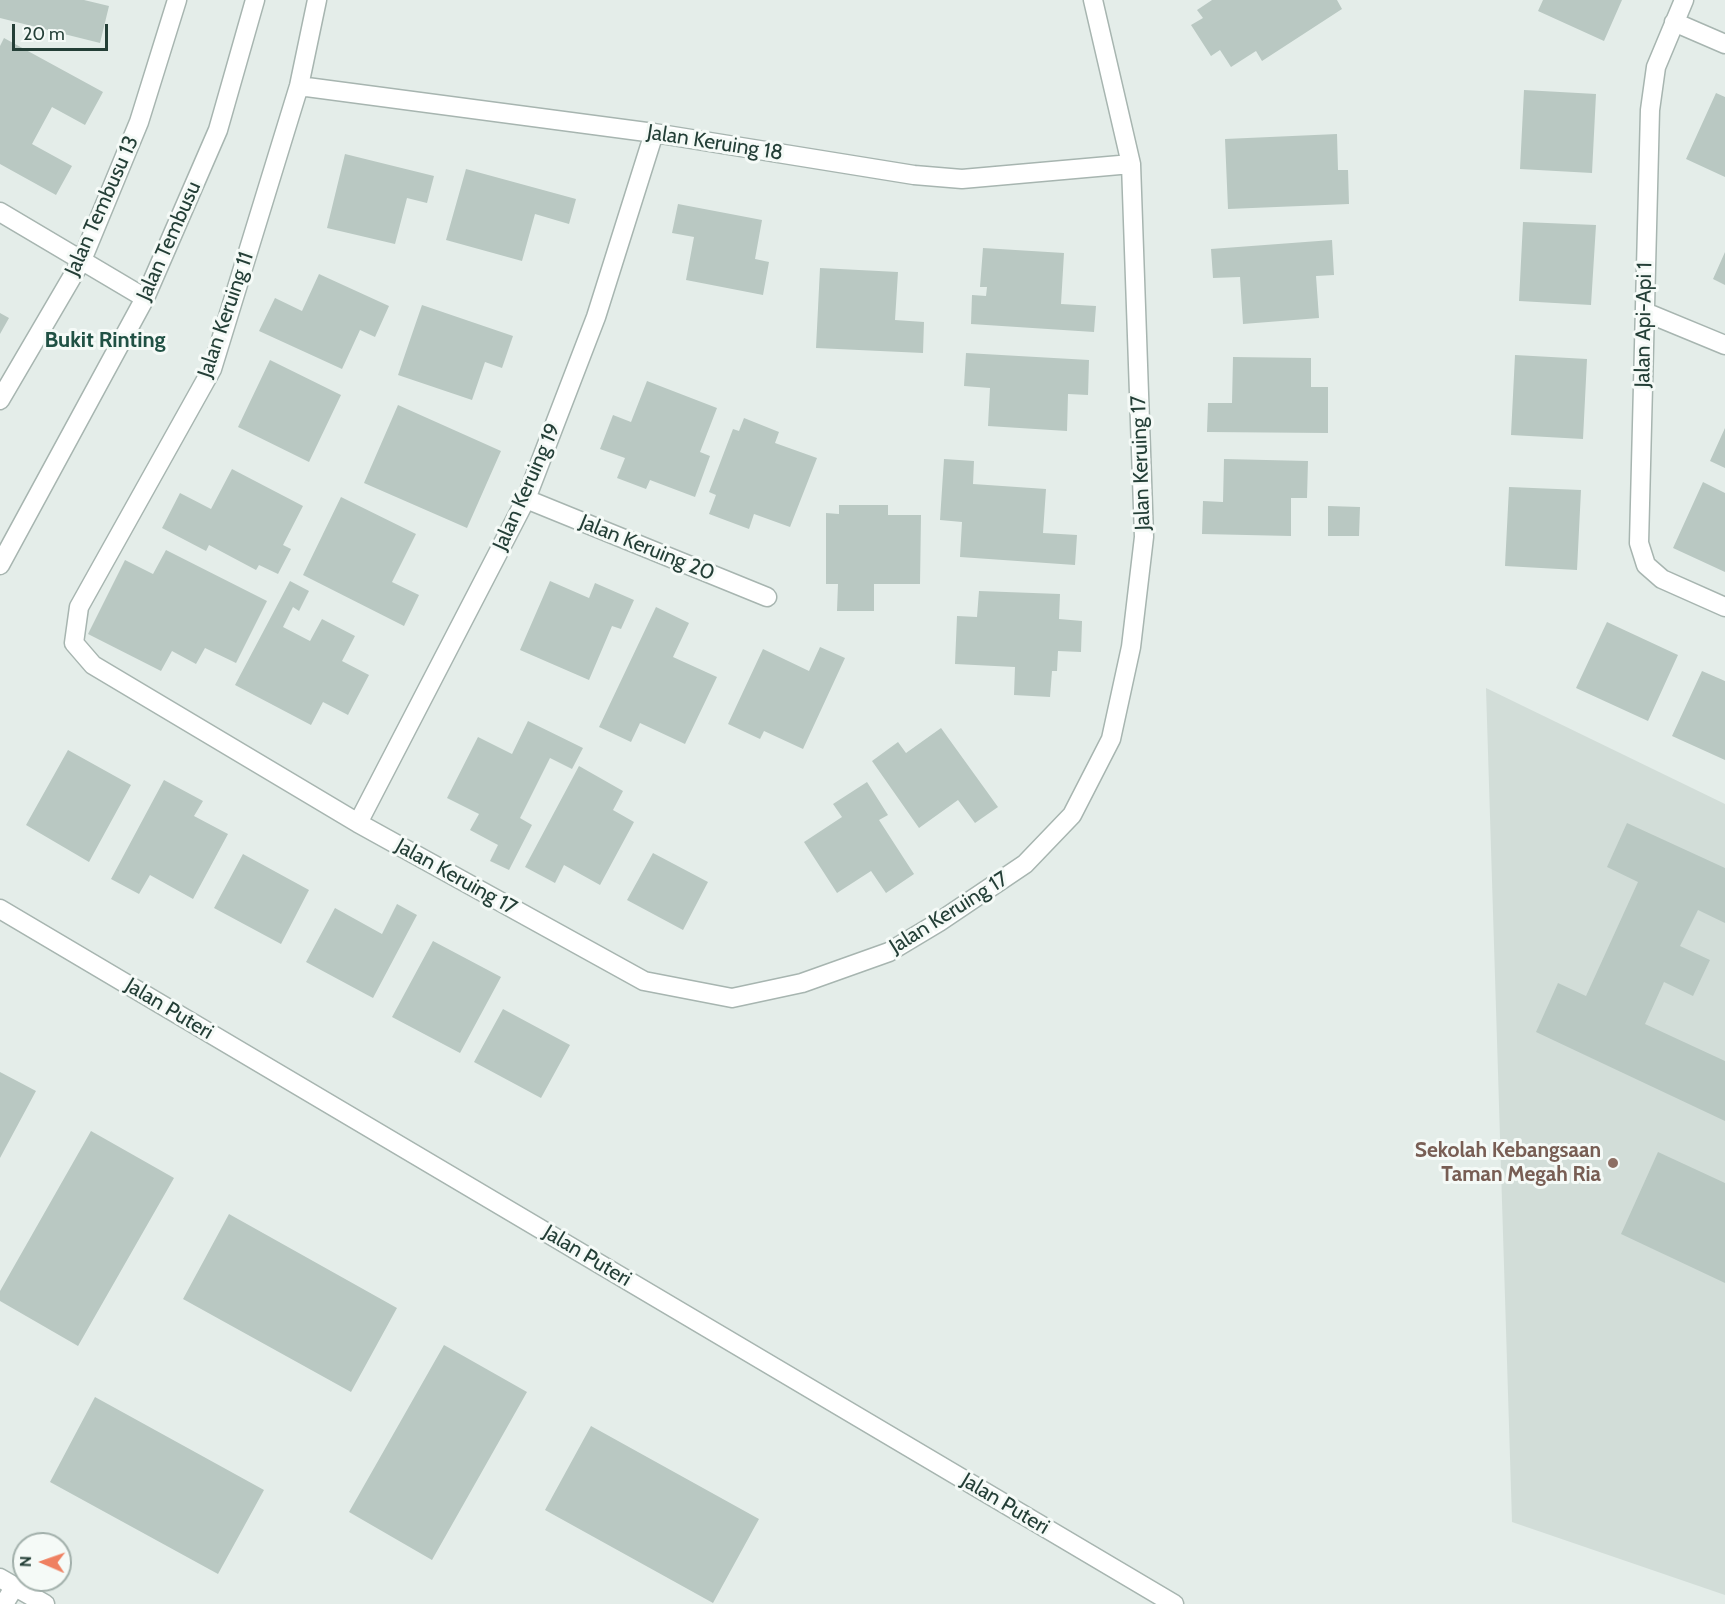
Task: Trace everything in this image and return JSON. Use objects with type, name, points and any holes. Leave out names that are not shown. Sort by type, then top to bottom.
[{"type":"street","name":"Jalan Tembusu 13","points":[[0,400],[82,260],[139,123],[177,0]]},
{"type":"street","name":"Jalan Tembusu","points":[[0,565],[145,298],[218,130],[255,0]]},
{"type":"street","name":"Jalan Keruing 11","points":[[74,643],[79,607],[212,369],[299,86],[316,0]]},
{"type":"street","name":"Jalan Keruing 17","points":[[74,643],[93,665],[358,823],[644,981],[732,998],[802,983],[889,952],[939,922],[1025,864],[1072,815],[1111,739],[1131,647],[1144,537],[1131,164],[1092,0]]},
{"type":"street","name":"Jalan Api-Api 1","points":[[1684,0],[1656,67],[1650,110],[1639,543],[1646,565],[1662,579],[1725,607]]},
{"type":"street","points":[[1674,22],[1725,44]]},
{"type":"street","name":"Jalan Keruing 18","points":[[299,86],[654,133],[914,175],[962,178],[1131,164]]},
{"type":"street","name":"Jalan Keruing 19","points":[[358,823],[526,499],[596,317],[654,133]]},
{"type":"street","points":[[0,212],[145,298]]},
{"type":"street","points":[[1645,312],[1725,345]]},
{"type":"street","name":"Jalan Keruing 20","points":[[526,499],[767,597]]},
{"type":"street","name":"Jalan Puteri","points":[[0,909],[1174,1604]]},
{"type":"street","points":[[4,1604],[8,1582],[45,1604]]},
{"type":"shaded area","name":"Sekolah Kebangsaan Taman Megah Ria","points":[[1486,688],[1725,804],[1725,1595],[1512,1522]]},
{"type":"building","points":[[0,0],[84,0],[109,6],[100,43],[0,18]]},
{"type":"building","points":[[1212,0],[1337,0],[1342,9],[1262,61],[1256,51],[1231,67],[1220,50],[1211,56],[1191,25],[1203,18],[1197,10]]},
{"type":"building","points":[[1543,0],[1622,0],[1604,41],[1538,11]]},
{"type":"building","points":[[4,38],[103,92],[85,125],[52,107],[32,144],[72,166],[56,195],[0,164],[0,46]]},
{"type":"building","points":[[1524,90],[1596,94],[1592,173],[1520,169]]},
{"type":"building","points":[[1716,93],[1725,97],[1725,177],[1686,159]]},
{"type":"building","points":[[1337,134],[1338,170],[1348,170],[1349,204],[1228,209],[1225,139]]},
{"type":"building","points":[[345,154],[434,176],[427,203],[407,198],[395,244],[327,228]]},
{"type":"building","points":[[466,169],[576,199],[569,224],[535,214],[522,261],[446,240]]},
{"type":"building","points":[[678,204],[762,220],[755,259],[769,262],[763,295],[686,280],[694,237],[672,233]]},
{"type":"building","points":[[1523,222],[1596,225],[1591,305],[1519,301]]},
{"type":"building","points":[[1332,240],[1334,275],[1316,276],[1319,318],[1243,324],[1240,277],[1213,278],[1211,249]]},
{"type":"building","points":[[983,248],[1064,253],[1061,304],[1096,306],[1094,332],[971,324],[972,295],[986,296],[987,287],[980,287]]},
{"type":"building","points":[[1725,252],[1725,285],[1713,279]]},
{"type":"building","points":[[820,268],[898,272],[895,320],[924,322],[923,353],[816,348]]},
{"type":"building","points":[[319,274],[389,306],[375,337],[360,330],[342,369],[259,331],[275,298],[302,311]]},
{"type":"building","points":[[422,305],[513,336],[502,368],[485,362],[472,400],[398,375]]},
{"type":"building","points":[[0,313],[9,318],[0,334]]},
{"type":"building","points":[[966,353],[1089,360],[1088,395],[1068,394],[1067,431],[988,426],[990,388],[964,386]]},
{"type":"building","points":[[1515,355],[1587,359],[1583,439],[1511,435]]},
{"type":"building","points":[[1233,357],[1311,358],[1311,387],[1328,387],[1328,433],[1207,432],[1208,403],[1232,403]]},
{"type":"building","points":[[270,360],[341,395],[309,462],[238,427]]},
{"type":"building","points":[[647,381],[717,408],[700,452],[710,456],[695,497],[650,480],[646,489],[617,478],[625,458],[600,449],[613,415],[631,422]]},
{"type":"building","points":[[398,405],[501,451],[467,528],[364,483]]},
{"type":"building","points":[[744,418],[779,432],[775,443],[817,458],[790,527],[754,514],[749,529],[709,514],[716,495],[709,492],[733,429],[739,431]]},
{"type":"building","points":[[1725,428],[1725,468],[1710,461]]},
{"type":"building","points":[[944,459],[974,461],[973,484],[1046,489],[1043,533],[1077,535],[1075,565],[960,557],[962,522],[940,520]]},
{"type":"building","points":[[1224,459],[1308,461],[1307,498],[1291,498],[1291,536],[1202,534],[1203,501],[1223,502]]},
{"type":"building","points":[[232,469],[303,506],[283,545],[291,549],[278,574],[259,565],[256,570],[209,545],[206,551],[162,528],[180,493],[211,509]]},
{"type":"building","points":[[1703,482],[1725,493],[1725,572],[1673,548]]},
{"type":"building","points":[[1509,487],[1581,490],[1577,570],[1505,566]]},
{"type":"building","points":[[341,497],[416,534],[392,582],[419,595],[404,626],[303,575]]},
{"type":"building","points":[[839,505],[888,505],[888,515],[921,515],[920,584],[874,584],[874,611],[837,611],[838,584],[826,584],[826,513],[839,514]]},
{"type":"building","points":[[1328,506],[1360,507],[1359,536],[1328,536]]},
{"type":"building","points":[[166,550],[267,601],[236,663],[205,648],[196,664],[172,651],[161,671],[88,634],[125,560],[153,574]]},
{"type":"building","points":[[290,581],[309,591],[299,611],[293,607],[283,627],[310,641],[322,619],[355,636],[342,661],[369,675],[348,715],[323,702],[311,725],[235,685]]},
{"type":"building","points":[[550,581],[589,598],[595,583],[634,600],[621,629],[612,626],[589,680],[520,650]]},
{"type":"building","points":[[979,591],[1060,594],[1059,619],[1082,621],[1081,652],[1058,651],[1057,671],[1052,671],[1050,697],[1014,695],[1015,667],[955,664],[957,616],[977,617]]},
{"type":"building","points":[[656,607],[689,623],[673,657],[717,677],[685,744],[640,723],[631,742],[599,727]]},
{"type":"building","points":[[1607,622],[1678,655],[1648,721],[1576,688]]},
{"type":"building","points":[[820,647],[845,658],[803,749],[764,731],[760,739],[728,724],[763,649],[809,671]]},
{"type":"building","points":[[1702,671],[1725,681],[1725,760],[1672,736]]},
{"type":"building","points":[[528,721],[583,748],[572,769],[550,758],[520,818],[532,825],[509,870],[490,861],[498,845],[470,830],[479,814],[447,798],[478,737],[512,754]]},
{"type":"building","points":[[941,728],[998,807],[975,823],[958,800],[919,828],[872,761],[898,742],[906,753]]},
{"type":"building","points":[[68,750],[131,785],[89,862],[26,825]]},
{"type":"building","points":[[579,766],[623,791],[613,810],[634,822],[600,885],[564,865],[555,883],[525,867]]},
{"type":"building","points":[[164,780],[203,801],[194,816],[228,834],[193,899],[150,875],[139,894],[111,879]]},
{"type":"building","points":[[867,782],[888,815],[879,820],[914,874],[886,893],[871,871],[837,893],[804,842],[842,817],[833,804]]},
{"type":"building","points":[[1627,823],[1725,868],[1725,923],[1698,910],[1680,946],[1710,960],[1693,996],[1664,982],[1645,1024],[1725,1061],[1725,1121],[1536,1032],[1558,983],[1586,996],[1638,882],[1607,867]]},
{"type":"building","points":[[653,853],[708,882],[683,930],[627,900]]},
{"type":"building","points":[[243,854],[309,890],[281,944],[214,908]]},
{"type":"building","points":[[397,904],[417,915],[373,998],[306,962],[335,908],[382,934]]},
{"type":"building","points":[[433,941],[501,977],[460,1053],[392,1017]]},
{"type":"building","points":[[503,1009],[570,1045],[541,1098],[474,1062]]},
{"type":"building","points":[[0,1072],[36,1091],[0,1158]]},
{"type":"building","points":[[91,1131],[174,1178],[78,1346],[0,1301],[0,1291]]},
{"type":"building","points":[[1658,1152],[1725,1183],[1725,1283],[1621,1234]]},
{"type":"building","points":[[229,1214],[397,1308],[351,1392],[183,1299]]},
{"type":"building","points":[[444,1345],[527,1392],[432,1560],[349,1512]]},
{"type":"building","points":[[95,1397],[264,1490],[218,1574],[50,1482]]},
{"type":"building","points":[[591,1426],[759,1519],[713,1603],[545,1510]]},
{"type":"place","name":"Sekolah Kebangsaan Taman Megah Ria","points":[[1613,1163]]},
{"type":"district","name":"Bukit Rinting","points":[[105,341]]}]
